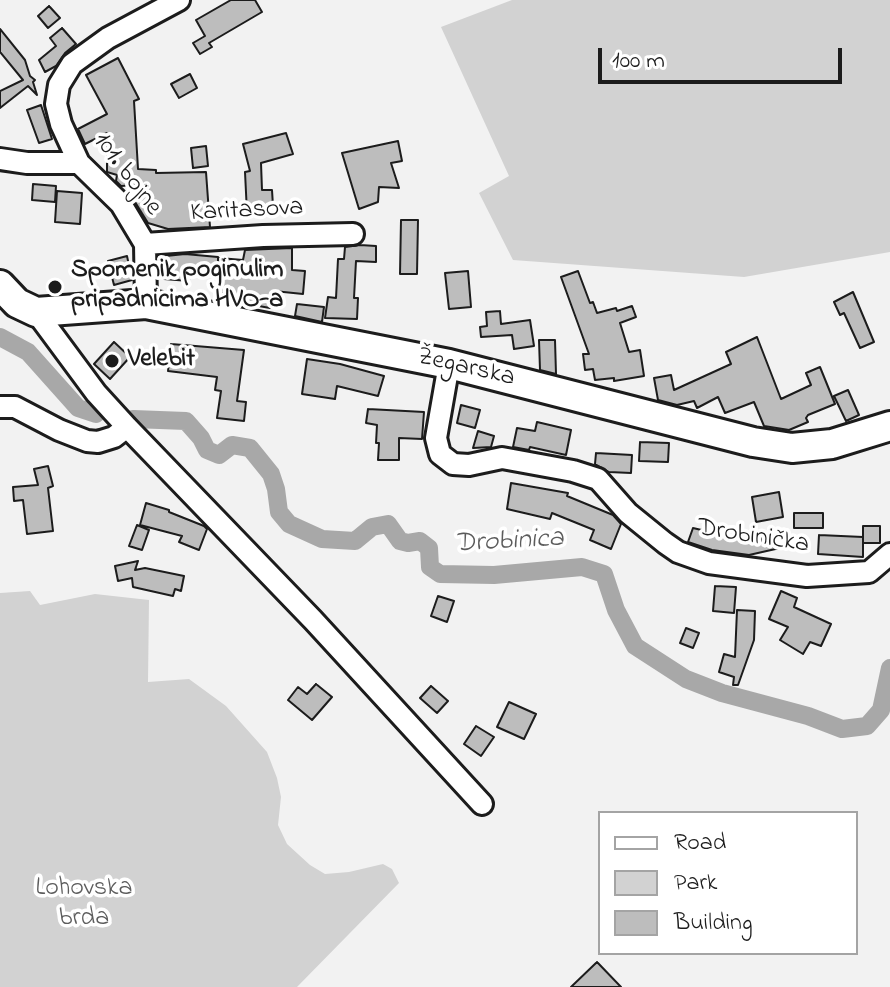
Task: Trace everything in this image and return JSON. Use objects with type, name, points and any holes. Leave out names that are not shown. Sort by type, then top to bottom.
[{"type":"street","name":"101. bojne","points":[[146,304],[145,244],[121,204],[79,163],[61,124],[56,104],[59,85],[72,64],[108,38],[179,0]]},
{"type":"street","points":[[0,159],[27,163],[79,163]]},
{"type":"street","name":"Karitasova","points":[[145,244],[353,234]]},
{"type":"street","points":[[0,285],[17,303],[36,312],[96,393],[313,620],[482,804]]},
{"type":"street","name":"Žegarska","points":[[36,312],[146,304],[449,364],[753,442],[792,448],[832,444],[890,426]]},
{"type":"street","name":"Drobinička","points":[[449,364],[436,438],[440,454],[453,464],[469,465],[502,458],[573,471],[598,479],[628,513],[665,543],[678,552],[709,563],[807,576],[869,572],[890,554]]},
{"type":"street","points":[[0,407],[15,407],[87,441],[98,442],[114,437],[127,427]]},
{"type":"green space","points":[[512,0],[890,0],[890,252],[744,277],[513,260],[479,193],[509,176],[441,27]]},
{"type":"green space","name":"Lohovska brda","points":[[30,591],[40,605],[95,594],[149,600],[148,682],[189,679],[226,706],[267,752],[281,797],[278,825],[287,844],[325,874],[383,864],[392,869],[399,883],[297,987],[0,987],[0,593]]},
{"type":"building","points":[[231,0],[255,0],[262,12],[209,43],[212,47],[200,54],[193,43],[205,36],[196,20]]},
{"type":"building","points":[[49,6],[60,18],[48,28],[38,16]]},
{"type":"building","points":[[62,28],[76,44],[56,66],[45,72],[39,60],[56,46],[50,38]]},
{"type":"building","points":[[0,29],[25,60],[30,76],[35,80],[37,95],[28,86],[0,108],[0,91],[23,80],[0,52]]},
{"type":"building","points":[[118,58],[139,99],[134,101],[138,169],[156,170],[156,173],[206,172],[210,227],[168,229],[148,223],[135,202],[136,185],[121,186],[116,181],[117,175],[107,172],[107,133],[85,144],[78,129],[107,114],[86,75]]},
{"type":"building","points":[[190,74],[197,88],[179,98],[171,84]]},
{"type":"building","points":[[41,105],[52,139],[39,143],[27,110]]},
{"type":"building","points":[[286,133],[293,154],[261,163],[262,190],[272,190],[273,206],[262,206],[262,213],[247,213],[245,172],[250,171],[243,144]]},
{"type":"building","points":[[398,141],[402,161],[391,163],[399,188],[379,187],[378,202],[359,209],[342,153]]},
{"type":"building","points":[[206,146],[208,166],[193,168],[191,148]]},
{"type":"building","points":[[33,184],[56,186],[55,202],[32,200]]},
{"type":"building","points":[[57,191],[82,193],[80,224],[55,222]]},
{"type":"building","points":[[401,220],[418,220],[417,274],[400,274]]},
{"type":"building","points":[[376,246],[376,262],[356,261],[354,298],[358,298],[357,319],[325,318],[328,297],[336,298],[338,259],[344,259],[345,247]]},
{"type":"building","points":[[292,248],[292,270],[305,271],[303,294],[274,291],[270,308],[253,305],[254,302],[226,300],[227,294],[217,293],[219,258],[243,260],[245,250]]},
{"type":"building","points":[[127,256],[132,280],[114,285],[108,261]]},
{"type":"building","points":[[166,256],[218,257],[218,266],[190,267],[189,281],[164,279]]},
{"type":"building","points":[[468,271],[471,307],[449,309],[445,273]]},
{"type":"building","points":[[578,271],[597,313],[632,306],[636,317],[620,323],[629,352],[640,350],[644,376],[614,381],[614,378],[595,380],[593,369],[585,370],[583,354],[589,354],[561,277]]},
{"type":"building","points":[[853,292],[874,342],[860,348],[844,313],[840,315],[834,302]]},
{"type":"building","points":[[297,304],[324,307],[322,322],[295,316]]},
{"type":"building","points":[[500,311],[501,324],[530,320],[534,346],[514,349],[512,335],[481,337],[480,327],[487,326],[486,312]]},
{"type":"building","points":[[757,337],[781,399],[811,385],[806,373],[820,367],[835,404],[808,415],[808,422],[789,430],[764,426],[754,402],[725,413],[718,397],[697,408],[694,401],[677,405],[658,400],[654,378],[671,375],[674,390],[731,364],[726,352]]},
{"type":"building","points":[[539,340],[555,340],[556,374],[540,370]]},
{"type":"building","points":[[114,342],[130,357],[110,379],[94,364]]},
{"type":"building","points":[[171,344],[244,350],[237,401],[246,402],[244,421],[217,418],[221,391],[215,390],[217,377],[168,371]]},
{"type":"building","points":[[307,359],[384,376],[378,396],[337,386],[335,399],[302,394]]},
{"type":"building","points":[[848,390],[859,415],[846,421],[834,396]]},
{"type":"building","points":[[461,405],[480,410],[475,428],[457,423]]},
{"type":"building","points":[[368,409],[424,412],[422,439],[399,438],[399,460],[378,460],[377,425],[366,423]]},
{"type":"building","points":[[537,422],[571,430],[566,455],[530,447],[529,450],[513,447],[517,428],[535,431]]},
{"type":"building","points":[[478,431],[494,436],[491,447],[473,448]]},
{"type":"building","points":[[640,442],[669,443],[668,462],[639,461]]},
{"type":"building","points":[[596,453],[632,455],[631,473],[609,472],[595,464]]},
{"type":"building","points":[[48,466],[53,486],[48,488],[53,531],[27,534],[23,500],[14,501],[13,487],[38,485],[34,469]]},
{"type":"building","points":[[511,483],[568,493],[567,496],[613,515],[621,524],[611,549],[590,540],[594,530],[552,513],[550,519],[507,509]]},
{"type":"building","points":[[779,492],[783,517],[756,522],[752,497]]},
{"type":"building","points":[[146,503],[204,526],[207,529],[199,550],[179,542],[182,536],[140,525]]},
{"type":"building","points":[[794,513],[823,513],[823,528],[794,528]]},
{"type":"building","points":[[137,525],[149,530],[142,550],[129,546]]},
{"type":"building","points":[[863,526],[880,526],[880,543],[863,543]]},
{"type":"building","points":[[693,528],[748,541],[746,533],[759,531],[762,544],[780,548],[749,555],[712,550],[688,542]]},
{"type":"building","points":[[819,535],[863,537],[863,557],[818,554]]},
{"type":"building","points":[[138,561],[135,570],[145,568],[184,576],[181,591],[175,589],[173,596],[133,587],[132,578],[118,581],[115,566]]},
{"type":"building","points":[[715,586],[736,587],[734,613],[713,611]]},
{"type":"building","points":[[781,591],[797,598],[794,607],[831,624],[821,646],[810,642],[803,654],[780,640],[788,627],[769,619]]},
{"type":"building","points":[[438,596],[454,601],[447,622],[431,616]]},
{"type":"building","points":[[737,610],[755,611],[754,640],[738,685],[733,685],[734,677],[719,672],[724,654],[735,657]]},
{"type":"building","points":[[686,628],[699,633],[693,648],[680,643]]},
{"type":"building","points":[[316,684],[332,697],[312,720],[288,700],[298,687],[307,694]]},
{"type":"building","points":[[431,686],[448,701],[437,713],[420,698]]},
{"type":"building","points":[[509,702],[536,714],[524,739],[497,727]]},
{"type":"building","points":[[476,726],[494,737],[481,756],[464,744]]},
{"type":"building","points":[[597,962],[621,987],[571,987]]},
{"type":"waterway","name":"Drobinica","points":[[0,337],[28,352],[78,408],[96,414]]},
{"type":"waterway","name":"Drobinica","points":[[133,419],[186,421],[207,450],[219,455],[232,445],[250,448],[271,474],[279,512],[289,524],[322,539],[355,541],[372,527],[388,524],[400,541],[420,541],[429,548],[430,567],[440,574],[494,575],[582,567],[604,574],[616,610],[635,646],[686,679],[722,693],[808,716],[842,729],[867,726],[881,710],[890,668]]},
{"type":"place","name":"Spomenik poginulim pripadnicima HVO-a","points":[[55,287]]},
{"type":"place","name":"Velebit","points":[[112,361]]}]
